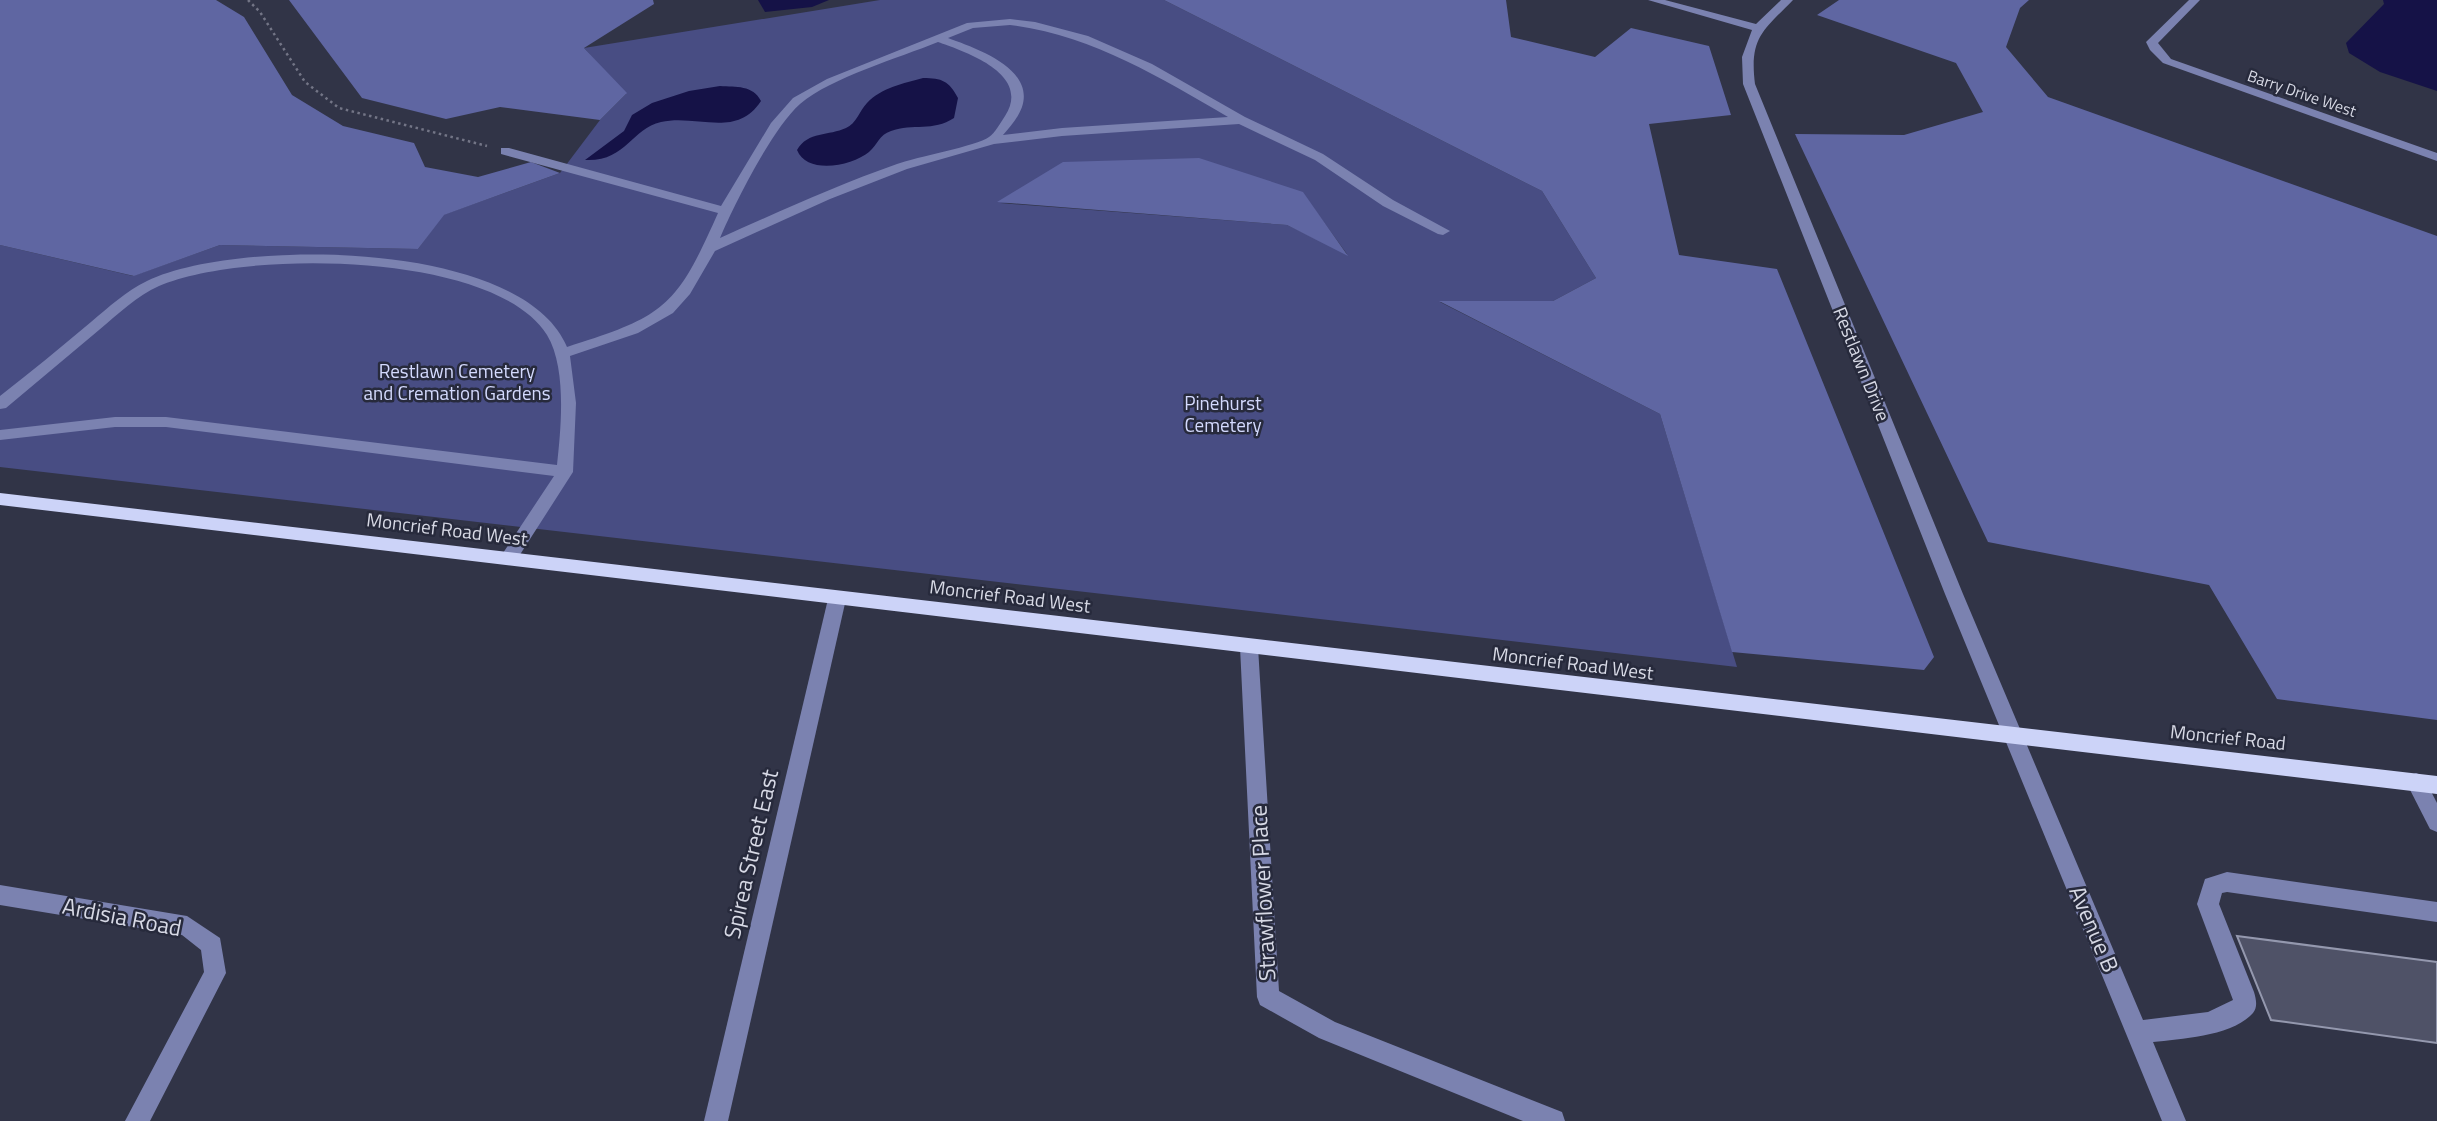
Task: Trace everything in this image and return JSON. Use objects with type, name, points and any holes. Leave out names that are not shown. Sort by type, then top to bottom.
[{"type":"main road","name":"Moncrief Road West","points":[[0,499],[2014,736]]},
{"type":"main road","name":"Moncrief Road","points":[[2014,736],[2437,785]]},
{"type":"street","points":[[1653,0],[1757,28],[1787,0]]},
{"type":"street","name":"Barry Drive West","points":[[2195,0],[2152,42],[2160,55],[2179,67],[2437,157]]},
{"type":"street","points":[[562,354],[643,327],[667,311],[697,277],[725,211],[777,123],[797,101],[831,80],[971,25],[1010,22],[1035,25],[1084,38],[1148,66],[1241,120],[1319,157],[1388,203],[1443,231]]},
{"type":"street","name":"Restlawn Drive","points":[[1757,28],[1747,55],[1749,84],[2014,736]]},
{"type":"street","points":[[937,38],[977,53],[1004,71],[1016,87],[1017,105],[993,140]]},
{"type":"street","points":[[709,248],[825,196],[904,166],[993,140],[1062,132],[1241,120]]},
{"type":"street","points":[[505,151],[725,211]]},
{"type":"street","points":[[0,404],[119,307],[153,284],[182,274],[221,266],[279,261],[372,263],[434,269],[489,285],[528,309],[554,334],[562,354],[570,427],[565,472],[508,559]]},
{"type":"street","points":[[0,435],[115,422],[166,422],[565,472]]},
{"type":"street","name":"Spirea Street East","points":[[716,1121],[837,598]]},
{"type":"street","name":"Strawflower Place","points":[[1249,647],[1268,997],[1327,1030],[1553,1121]]},
{"type":"street","name":"Avenue B","points":[[2014,736],[2174,1121]]},
{"type":"street","points":[[2416,782],[2437,823]]},
{"type":"street","points":[[2137,1032],[2219,1021],[2235,1014],[2245,1005],[2243,992],[2208,904],[2213,886],[2227,882],[2437,912]]},
{"type":"street","name":"Ardisia Road","points":[[0,895],[187,926],[212,945],[215,973],[137,1121]]},
{"type":"path","points":[[248,0],[260,12],[305,82],[338,108],[505,151]]},
{"type":"green space","points":[[880,0],[1164,0],[1542,191],[1596,278],[1553,301],[1440,302],[1660,414],[1737,667],[0,467],[0,245],[133,276],[220,245],[418,249],[443,215],[560,173],[600,120],[626,94],[584,48]],"holes":[[[1302,192],[1347,254],[1287,225],[1000,203]]]},
{"type":"shaded area","points":[[0,0],[216,0],[244,17],[292,95],[343,126],[414,143],[425,167],[478,177],[531,162],[560,173],[444,215],[418,249],[220,245],[134,276],[0,245]]},
{"type":"shaded area","points":[[289,0],[653,0],[654,4],[584,48],[627,93],[600,120],[500,107],[446,119],[362,98]]},
{"type":"shaded area","points":[[758,0],[829,0],[812,7],[765,12]]},
{"type":"shaded area","points":[[1164,0],[1506,0],[1511,37],[1595,57],[1631,28],[1709,46],[1731,115],[1649,124],[1679,255],[1777,269],[1934,657],[1924,670],[1732,652],[1660,414],[1439,301],[1553,301],[1596,278],[1542,191]]},
{"type":"shaded area","points":[[1839,0],[2029,0],[2020,8],[2006,47],[2048,97],[2437,236],[2437,720],[2277,699],[2209,585],[1988,542],[1795,134],[1904,135],[1983,112],[1956,63],[1817,15]]},
{"type":"shaded area","points":[[2383,0],[2437,0],[2437,91],[2380,72],[2349,53],[2346,43],[2384,4]]},
{"type":"shaded area","points":[[923,78],[948,84],[958,98],[954,118],[938,125],[891,131],[881,137],[869,152],[841,164],[830,166],[810,163],[802,158],[797,150],[813,137],[849,126],[867,103],[879,93]]},
{"type":"shaded area","points":[[720,86],[749,89],[761,101],[740,119],[728,122],[661,122],[642,131],[610,156],[585,160],[624,131],[632,115],[652,103],[689,91]]},
{"type":"shaded area","points":[[1199,158],[1303,192],[1348,256],[1287,225],[997,202],[1063,162]]},
{"type":"building","points":[[2237,936],[2437,962],[2437,1043],[2271,1020]]},
{"type":"park label","name":"Restlawn Cemetery and Cremation Gardens","points":[[457,382]]},
{"type":"park label","name":"Pinehurst Cemetery","points":[[1223,414]]}]
